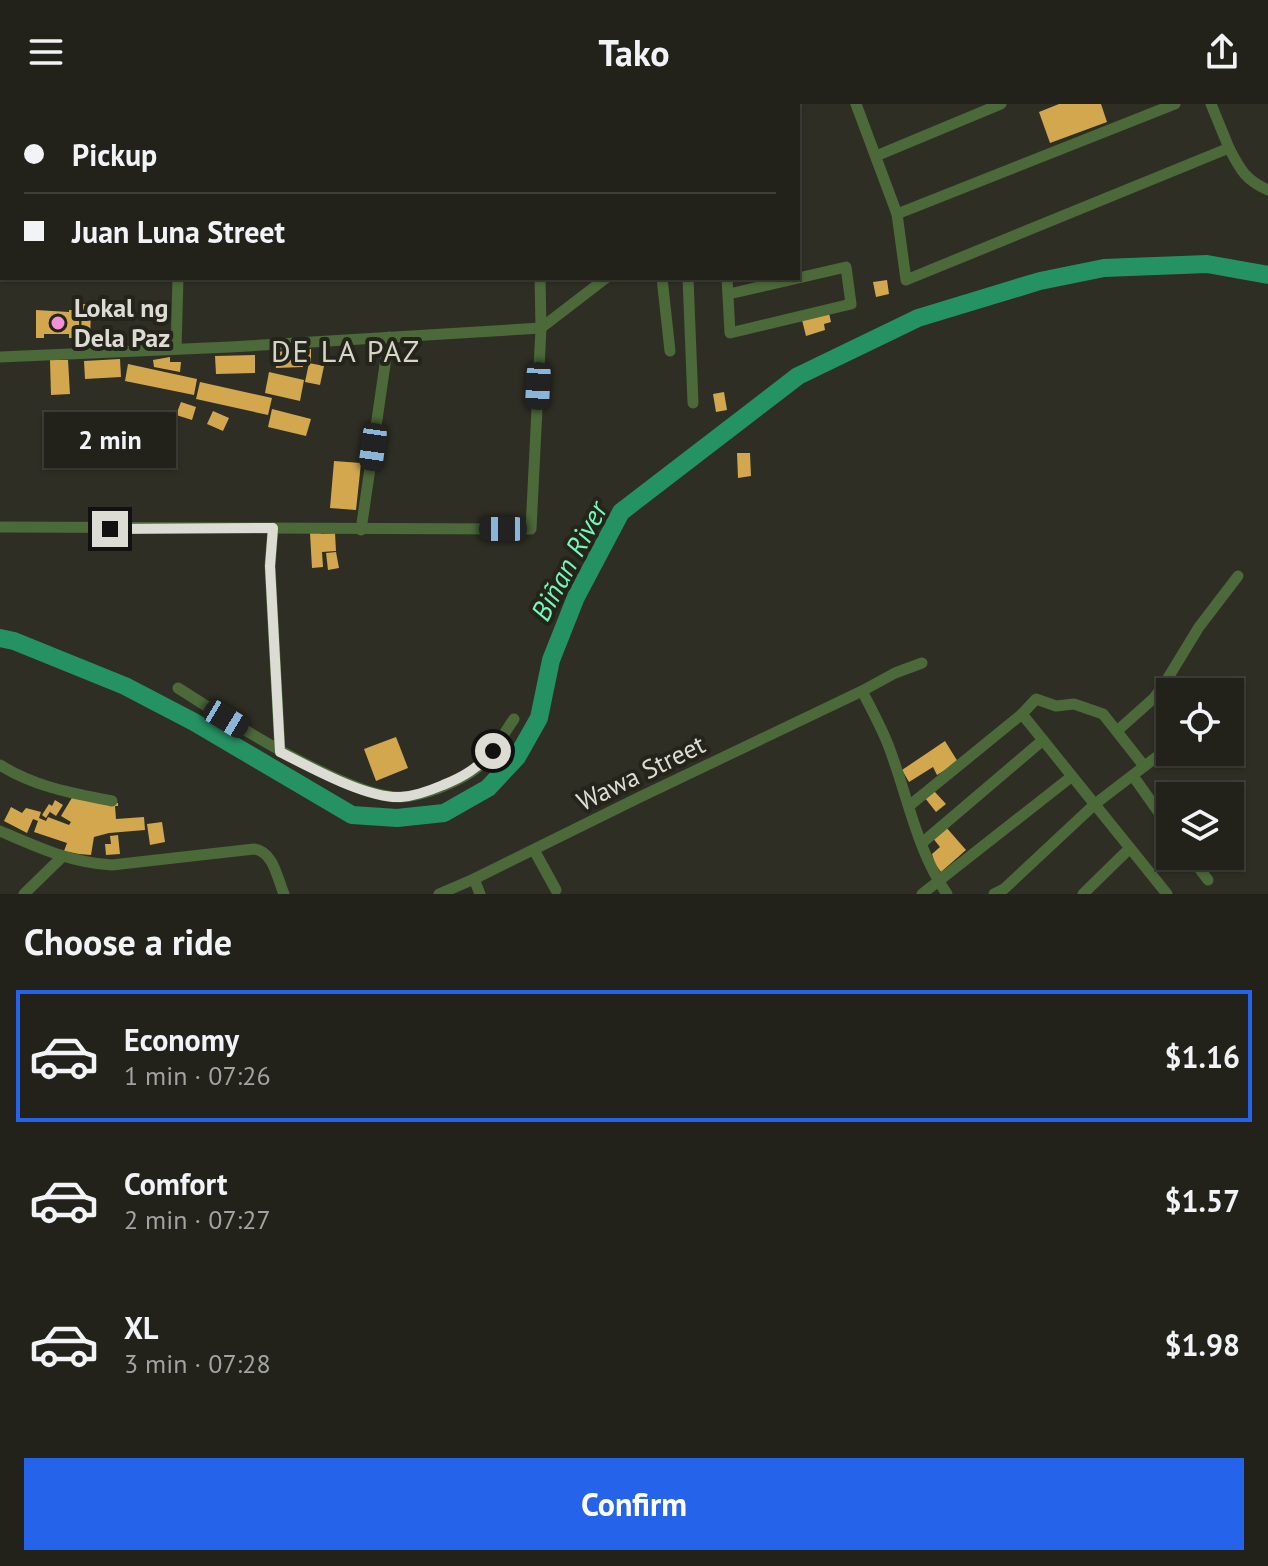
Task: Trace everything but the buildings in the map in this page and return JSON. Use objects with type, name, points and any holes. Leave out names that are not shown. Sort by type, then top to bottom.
[{"type":"street","points":[[856,104],[897,214],[906,280],[1229,148]]},
{"type":"street","points":[[876,156],[1001,104]]},
{"type":"street","points":[[897,214],[1175,104]]},
{"type":"street","points":[[1211,104],[1241,171],[1255,185],[1268,190]]},
{"type":"street","points":[[727,280],[730,333],[851,304],[846,267],[800,278]]},
{"type":"street","points":[[176,349],[178,280]]},
{"type":"street","points":[[0,527],[531,529],[541,328],[540,280]]},
{"type":"street","points":[[0,357],[541,328],[603,280]]},
{"type":"street","points":[[662,280],[670,351]]},
{"type":"street","points":[[688,280],[693,403]]},
{"type":"street","points":[[729,294],[790,280]]},
{"type":"street","points":[[361,530],[389,337]]},
{"type":"street","points":[[273,528],[270,566],[280,752]]},
{"type":"street","points":[[1117,731],[1154,698],[1199,627],[1238,576]]},
{"type":"street","name":"Wawa Street","points":[[439,894],[895,673],[922,663]]},
{"type":"street","points":[[178,688],[280,752],[333,777],[397,797],[422,794],[464,777],[493,751],[514,719]]},
{"type":"street","points":[[862,691],[886,741],[922,843],[947,894]]},
{"type":"street","points":[[909,806],[1022,714],[1036,699],[1056,706],[1074,704],[1103,714],[1144,766]]},
{"type":"street","points":[[1022,714],[1167,894]]},
{"type":"street","points":[[922,843],[1043,740]]},
{"type":"street","points":[[994,894],[1004,889],[1095,804],[1156,757]]},
{"type":"street","points":[[0,765],[15,775],[51,789],[112,801]]},
{"type":"street","points":[[1133,776],[1156,808]]},
{"type":"street","points":[[922,894],[1071,777]]},
{"type":"street","points":[[2,834],[62,857],[90,864],[112,865],[262,850],[269,857],[284,894]]},
{"type":"street","points":[[1083,894],[1130,848]]},
{"type":"street","points":[[534,850],[556,890]]},
{"type":"street","points":[[24,894],[62,857]]},
{"type":"street","points":[[1200,870],[1208,880]]},
{"type":"street","points":[[474,879],[480,894]]},
{"type":"waterway","name":"Biñan River","points":[[0,638],[125,686],[194,722],[352,815],[397,818],[444,813],[488,788],[517,757],[539,718],[551,660],[576,597],[621,512],[798,376],[918,318],[1040,281],[1104,268],[1207,264],[1268,275]]},
{"type":"place","name":"Lokal ng Dela Paz","points":[[58,323]]},
{"type":"district","name":"DE LA PAZ","points":[[346,352]]},
{"type":"route","points":[[110,529],[273,528],[270,566],[280,752],[344,782],[397,797],[422,794],[464,777],[493,751]]}]
